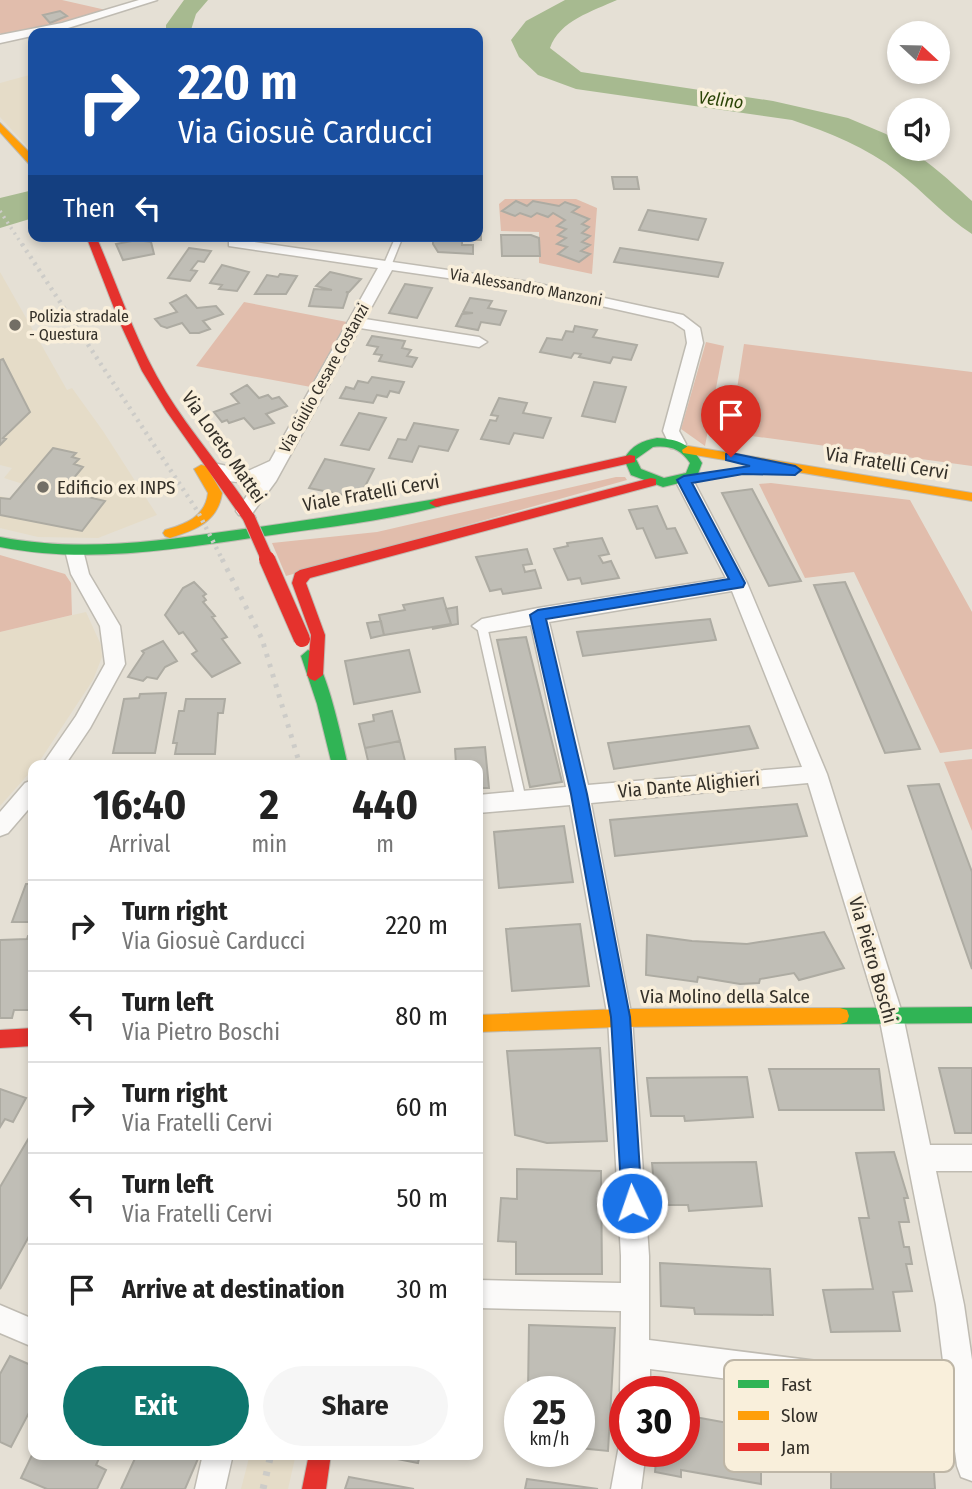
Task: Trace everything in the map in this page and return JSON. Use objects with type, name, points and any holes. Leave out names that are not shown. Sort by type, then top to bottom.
[{"type":"street","points":[[54,28],[151,0]]},
{"type":"street","points":[[0,39],[28,33]]},
{"type":"street","points":[[0,126],[28,157]]},
{"type":"street","name":"Via Loreto Mattei","points":[[93,242],[146,370],[184,429],[218,470],[247,514],[302,639],[339,760]]},
{"type":"street","name":"Via Alessandro Manzoni","points":[[234,243],[530,286],[678,318],[692,328],[695,343],[671,431],[683,447]]},
{"type":"street","name":"Via Giulio Cesare Costanzi","points":[[218,470],[248,478],[259,476],[275,465],[387,266]]},
{"type":"street","points":[[355,322],[479,342]]},
{"type":"street","points":[[0,540],[82,545],[144,540],[197,525],[211,513],[216,498],[210,478],[186,451],[184,429]]},
{"type":"street","points":[[647,443],[683,447],[696,463],[695,470],[685,479],[662,484],[651,482],[636,472],[631,460],[638,447],[647,443]]},
{"type":"street","name":"Via Fratelli Cervi","points":[[683,447],[795,470],[972,497]]},
{"type":"street","name":"Viale Fratelli Cervi","points":[[0,540],[22,549],[75,554],[203,540],[368,517],[631,460]]},
{"type":"street","points":[[247,514],[275,465]]},
{"type":"street","name":"Via Fratelli Cervi","points":[[685,479],[719,473],[795,470]]},
{"type":"street","name":"Via Pietro Boschi","points":[[685,479],[738,583],[816,774],[891,1016],[967,1394],[972,1466]]},
{"type":"street","points":[[315,675],[318,635],[299,583],[300,577],[305,574],[651,482]]},
{"type":"street","points":[[56,760],[83,722],[115,664],[110,626],[80,574],[75,554]]},
{"type":"street","points":[[482,626],[738,583]]},
{"type":"street","points":[[538,615],[579,794],[620,1017],[636,1297],[636,1376]]},
{"type":"street","name":"Via Dante Alighieri","points":[[483,804],[816,774]]},
{"type":"street","points":[[0,827],[28,795]]},
{"type":"street","name":"Via Molino della Salce","points":[[483,1024],[620,1017],[972,1015]]},
{"type":"street","points":[[0,1039],[28,1037]]},
{"type":"street","points":[[920,1158],[972,1158]]},
{"type":"street","points":[[483,1294],[636,1297]]},
{"type":"street","points":[[2,1324],[28,1332]]},
{"type":"street","points":[[637,1353],[724,1364]]},
{"type":"street","points":[[209,1489],[216,1460]]},
{"type":"street","points":[[314,1489],[319,1460]]},
{"type":"street","points":[[626,1489],[629,1467]]},
{"type":"lane","name":"Via Giulio Cesare Costanzi","points":[[387,266],[397,242]]},
{"type":"lane","points":[[482,626],[521,800]]},
{"type":"shaded area","points":[[0,0],[62,0],[106,10],[38,28],[28,28],[28,31],[4,37],[0,33]]},
{"type":"shaded area","points":[[28,75],[28,148],[0,117],[0,83]]},
{"type":"shaded area","points":[[505,199],[576,199],[597,208],[592,274],[539,263],[539,232],[501,231],[499,204]]},
{"type":"shaded area","points":[[0,272],[67,390],[72,388],[103,431],[157,515],[98,538],[38,537],[0,528],[0,496],[10,499],[23,484],[4,478],[12,468],[0,465]]},
{"type":"shaded area","points":[[244,302],[347,322],[311,387],[196,366]]},
{"type":"shaded area","points":[[706,342],[724,346],[705,446],[681,429]]},
{"type":"shaded area","points":[[744,344],[972,372],[972,466],[730,433]]},
{"type":"shaded area","points":[[625,477],[627,480],[286,576],[272,543],[377,532]]},
{"type":"shaded area","points":[[771,483],[910,500],[972,612],[972,749],[940,753],[854,572],[805,578],[759,484]]},
{"type":"shaded area","points":[[0,555],[65,574],[71,583],[72,615],[0,632]]},
{"type":"shaded area","points":[[86,612],[101,645],[102,657],[93,680],[40,760],[28,760],[28,775],[0,806],[0,632]]},
{"type":"shaded area","points":[[972,759],[972,831],[944,762]]},
{"type":"shaded area","points":[[248,1460],[295,1460],[288,1489],[241,1489]]},
{"type":"water","points":[[184,0],[208,0],[196,14],[192,28],[166,28]]},
{"type":"water","name":"Velino","points":[[565,0],[617,0],[569,24],[554,39],[550,48],[581,72],[773,101],[848,118],[886,134],[887,161],[926,161],[972,201],[972,234],[886,163],[847,141],[806,125],[792,120],[576,89],[538,75],[519,57],[511,40],[526,21]]},
{"type":"water","points":[[28,191],[28,220],[0,228],[0,198]]},
{"type":"building","points":[[60,11],[67,16],[50,23],[43,15]]},
{"type":"building","points":[[612,177],[637,177],[639,189],[614,189]]},
{"type":"building","points":[[516,201],[527,206],[533,201],[559,206],[565,202],[579,207],[572,212],[589,219],[582,224],[589,227],[582,233],[590,236],[582,242],[590,245],[581,251],[590,254],[579,262],[558,254],[567,247],[557,244],[566,238],[558,235],[566,229],[557,226],[565,220],[553,213],[548,217],[537,213],[531,217],[520,213],[515,216],[502,211]]},
{"type":"building","points":[[648,210],[706,219],[698,240],[639,230]]},
{"type":"building","points":[[501,235],[531,235],[539,238],[540,256],[502,256]]},
{"type":"building","points":[[151,242],[154,254],[123,260],[116,244]]},
{"type":"building","points":[[462,242],[462,245],[473,245],[473,254],[438,252],[433,244]]},
{"type":"building","points":[[189,248],[211,251],[204,262],[198,261],[191,270],[197,271],[190,281],[168,278]]},
{"type":"building","points":[[620,248],[723,263],[718,277],[614,262]]},
{"type":"building","points":[[222,265],[249,272],[237,291],[219,289],[222,285],[210,283]]},
{"type":"building","points":[[330,272],[361,279],[346,292],[348,293],[343,308],[309,306],[314,289],[332,290],[316,286]]},
{"type":"building","points":[[280,274],[297,276],[286,294],[255,294],[267,275],[278,277]]},
{"type":"building","points":[[405,284],[432,288],[417,318],[389,313]]},
{"type":"building","points":[[186,295],[197,308],[216,306],[223,314],[203,321],[210,329],[190,333],[182,323],[167,328],[155,319],[177,312],[170,303]]},
{"type":"building","points":[[470,298],[492,301],[488,308],[506,311],[500,325],[481,322],[478,330],[456,326],[462,314],[473,313],[463,312]]},
{"type":"building","points":[[575,326],[597,330],[593,337],[637,345],[631,360],[613,357],[610,363],[579,357],[581,354],[574,353],[571,358],[540,352],[547,338],[562,340],[566,331],[573,332]]},
{"type":"building","points":[[372,336],[405,341],[402,348],[411,350],[407,356],[417,358],[412,367],[379,361],[382,355],[374,354],[378,347],[367,345]]},
{"type":"building","points":[[3,359],[30,412],[3,438],[6,439],[0,445],[0,360]]},
{"type":"building","points":[[372,377],[404,382],[399,393],[390,391],[387,397],[377,395],[373,403],[340,398],[346,387],[354,389],[358,381],[368,383]]},
{"type":"building","points":[[594,382],[626,387],[615,422],[582,416]]},
{"type":"building","points":[[247,385],[259,398],[268,395],[272,399],[279,397],[287,406],[266,414],[274,423],[254,429],[244,418],[229,423],[227,420],[222,422],[214,412],[239,403],[231,394]]},
{"type":"building","points":[[499,398],[527,403],[523,413],[551,418],[543,438],[514,433],[509,444],[481,439],[490,420],[496,421],[498,416],[491,415]]},
{"type":"building","points":[[359,413],[386,418],[369,450],[341,445]]},
{"type":"building","points":[[414,423],[458,430],[448,451],[419,446],[412,462],[389,458],[398,439],[406,440]]},
{"type":"building","name":"Edificio ex INPS","points":[[53,448],[76,453],[72,457],[79,459],[74,464],[83,467],[63,491],[105,501],[82,531],[0,515],[0,498],[10,499]]},
{"type":"building","points":[[325,459],[374,469],[359,498],[309,488]]},
{"type":"building","points":[[752,489],[801,581],[769,586],[722,493]]},
{"type":"building","points":[[657,506],[667,529],[675,528],[687,553],[656,558],[643,528],[637,529],[629,510]]},
{"type":"building","points":[[602,538],[609,554],[599,556],[603,563],[611,561],[619,578],[582,584],[580,578],[568,580],[554,549],[568,546],[567,543]]},
{"type":"building","points":[[527,549],[532,564],[523,565],[525,572],[535,570],[541,588],[503,594],[501,589],[490,591],[476,557]]},
{"type":"building","points":[[194,582],[206,594],[203,596],[206,600],[203,602],[215,616],[212,617],[227,637],[222,639],[240,663],[212,677],[192,654],[197,651],[183,632],[179,634],[165,615],[183,588]]},
{"type":"building","points":[[845,582],[920,749],[885,753],[814,585]]},
{"type":"building","points":[[443,598],[451,624],[384,635],[379,615],[405,610],[403,605]]},
{"type":"building","points":[[457,607],[458,624],[432,629],[451,624],[446,609]]},
{"type":"building","points":[[710,619],[716,640],[583,656],[577,632]]},
{"type":"building","points":[[381,621],[384,635],[371,638],[367,623]]},
{"type":"building","points":[[526,637],[562,782],[530,787],[497,640]]},
{"type":"building","points":[[163,641],[177,661],[165,667],[157,679],[147,677],[143,681],[128,677],[144,653],[142,651]]},
{"type":"building","points":[[409,650],[420,692],[354,704],[345,661]]},
{"type":"building","points":[[166,693],[155,753],[113,753],[124,699],[139,698],[140,694]]},
{"type":"building","points":[[186,699],[225,699],[223,713],[218,713],[215,754],[175,754],[177,743],[173,743],[179,711],[184,711]]},
{"type":"building","points":[[392,711],[400,741],[365,748],[359,724],[374,721],[373,715]]},
{"type":"building","points":[[749,726],[758,748],[614,769],[608,743]]},
{"type":"building","points":[[400,741],[405,760],[368,760],[365,748]]},
{"type":"building","points":[[485,747],[489,788],[483,788],[483,760],[456,760],[455,749]]},
{"type":"building","points":[[939,784],[972,872],[972,969],[908,786]]},
{"type":"building","points":[[797,804],[807,836],[615,856],[610,820]]},
{"type":"building","points":[[564,826],[573,882],[499,888],[494,832]]},
{"type":"building","points":[[26,884],[28,884],[28,922],[12,922]]},
{"type":"building","points":[[580,924],[589,986],[512,991],[506,929]]},
{"type":"building","points":[[824,932],[844,968],[799,980],[794,973],[760,979],[759,983],[740,984],[698,977],[697,982],[646,975],[647,935],[747,944]]},
{"type":"building","points":[[28,936],[28,1010],[14,1010],[12,1018],[0,1018],[0,940],[27,939]]},
{"type":"building","points":[[600,1048],[607,1141],[547,1143],[515,1135],[507,1051]]},
{"type":"building","points":[[939,1068],[972,1068],[972,1133],[955,1133]]},
{"type":"building","points":[[769,1069],[879,1069],[884,1110],[779,1110]]},
{"type":"building","points":[[747,1077],[753,1117],[685,1121],[684,1116],[651,1116],[647,1078]]},
{"type":"building","points":[[0,1089],[26,1098],[13,1122],[5,1119],[0,1127]]},
{"type":"building","points":[[28,1139],[28,1238],[0,1289],[0,1187]]},
{"type":"building","points":[[894,1152],[908,1198],[904,1198],[909,1222],[899,1222],[904,1247],[909,1247],[912,1264],[906,1264],[912,1291],[893,1292],[900,1331],[831,1332],[823,1290],[873,1289],[859,1218],[869,1218],[856,1153]]},
{"type":"building","points":[[756,1162],[762,1206],[689,1211],[688,1205],[656,1205],[652,1163]]},
{"type":"building","points":[[517,1169],[601,1171],[602,1274],[516,1274],[516,1242],[498,1241],[501,1198],[517,1199]]},
{"type":"building","points":[[660,1263],[770,1269],[773,1315],[695,1314],[694,1308],[661,1306]]},
{"type":"building","points":[[529,1325],[615,1328],[612,1376],[609,1376],[608,1451],[595,1450],[595,1376],[528,1376]]},
{"type":"building","points":[[10,1356],[28,1364],[28,1415],[11,1447],[0,1442],[0,1374]]},
{"type":"building","points":[[700,1418],[724,1422],[724,1472],[761,1472],[761,1484],[681,1470],[681,1477],[655,1472],[655,1467],[700,1467]]},
{"type":"building","points":[[30,1460],[98,1460],[96,1465],[106,1470],[97,1489],[47,1489],[21,1478]]},
{"type":"building","points":[[134,1460],[197,1460],[185,1489],[121,1489]]},
{"type":"building","points":[[831,1472],[934,1472],[935,1489],[831,1489]]},
{"type":"building","points":[[349,1477],[414,1489],[345,1489]]},
{"type":"building","points":[[527,1479],[598,1489],[525,1489]]},
{"type":"railway","points":[[0,211],[23,246]]},
{"type":"railway","points":[[22,244],[198,512],[223,561]]},
{"type":"railway","points":[[223,561],[262,639],[298,760]]},
{"type":"railway","points":[[263,1489],[270,1460]]},
{"type":"traffic: fast","points":[[657,442],[675,444],[685,449],[696,463],[691,476],[663,483],[636,472],[630,459],[632,455],[641,447],[657,442]]},
{"type":"traffic: fast","points":[[0,542],[57,551],[143,548],[307,525],[436,503]]},
{"type":"traffic: fast","points":[[308,656],[325,704],[339,760]]},
{"type":"traffic: fast","points":[[840,1016],[972,1015]]},
{"type":"traffic: slow","points":[[0,126],[28,157]]},
{"type":"traffic: slow","points":[[688,450],[972,497]]},
{"type":"traffic: slow","points":[[170,533],[194,525],[207,516],[211,509],[215,493],[201,469]]},
{"type":"traffic: slow","points":[[483,1024],[620,1018],[840,1016]]},
{"type":"traffic: jam","points":[[93,242],[148,371],[171,409],[249,518]]},
{"type":"traffic: jam","points":[[436,503],[630,459]]},
{"type":"traffic: jam","points":[[315,675],[318,635],[299,583],[300,577],[305,574],[651,482]]},
{"type":"traffic: jam","points":[[249,518],[302,639]]},
{"type":"traffic: jam","points":[[0,1039],[28,1037]]},
{"type":"traffic: jam","points":[[314,1489],[319,1460]]},
{"type":"place","name":"Polizia stradale - Questura","points":[[15,325]]},
{"type":"place","name":"Edificio ex INPS","points":[[43,487]]},
{"type":"route","points":[[632,1203],[620,1017],[579,794],[538,615],[738,583],[684,480],[743,470],[795,470],[731,457]]}]
